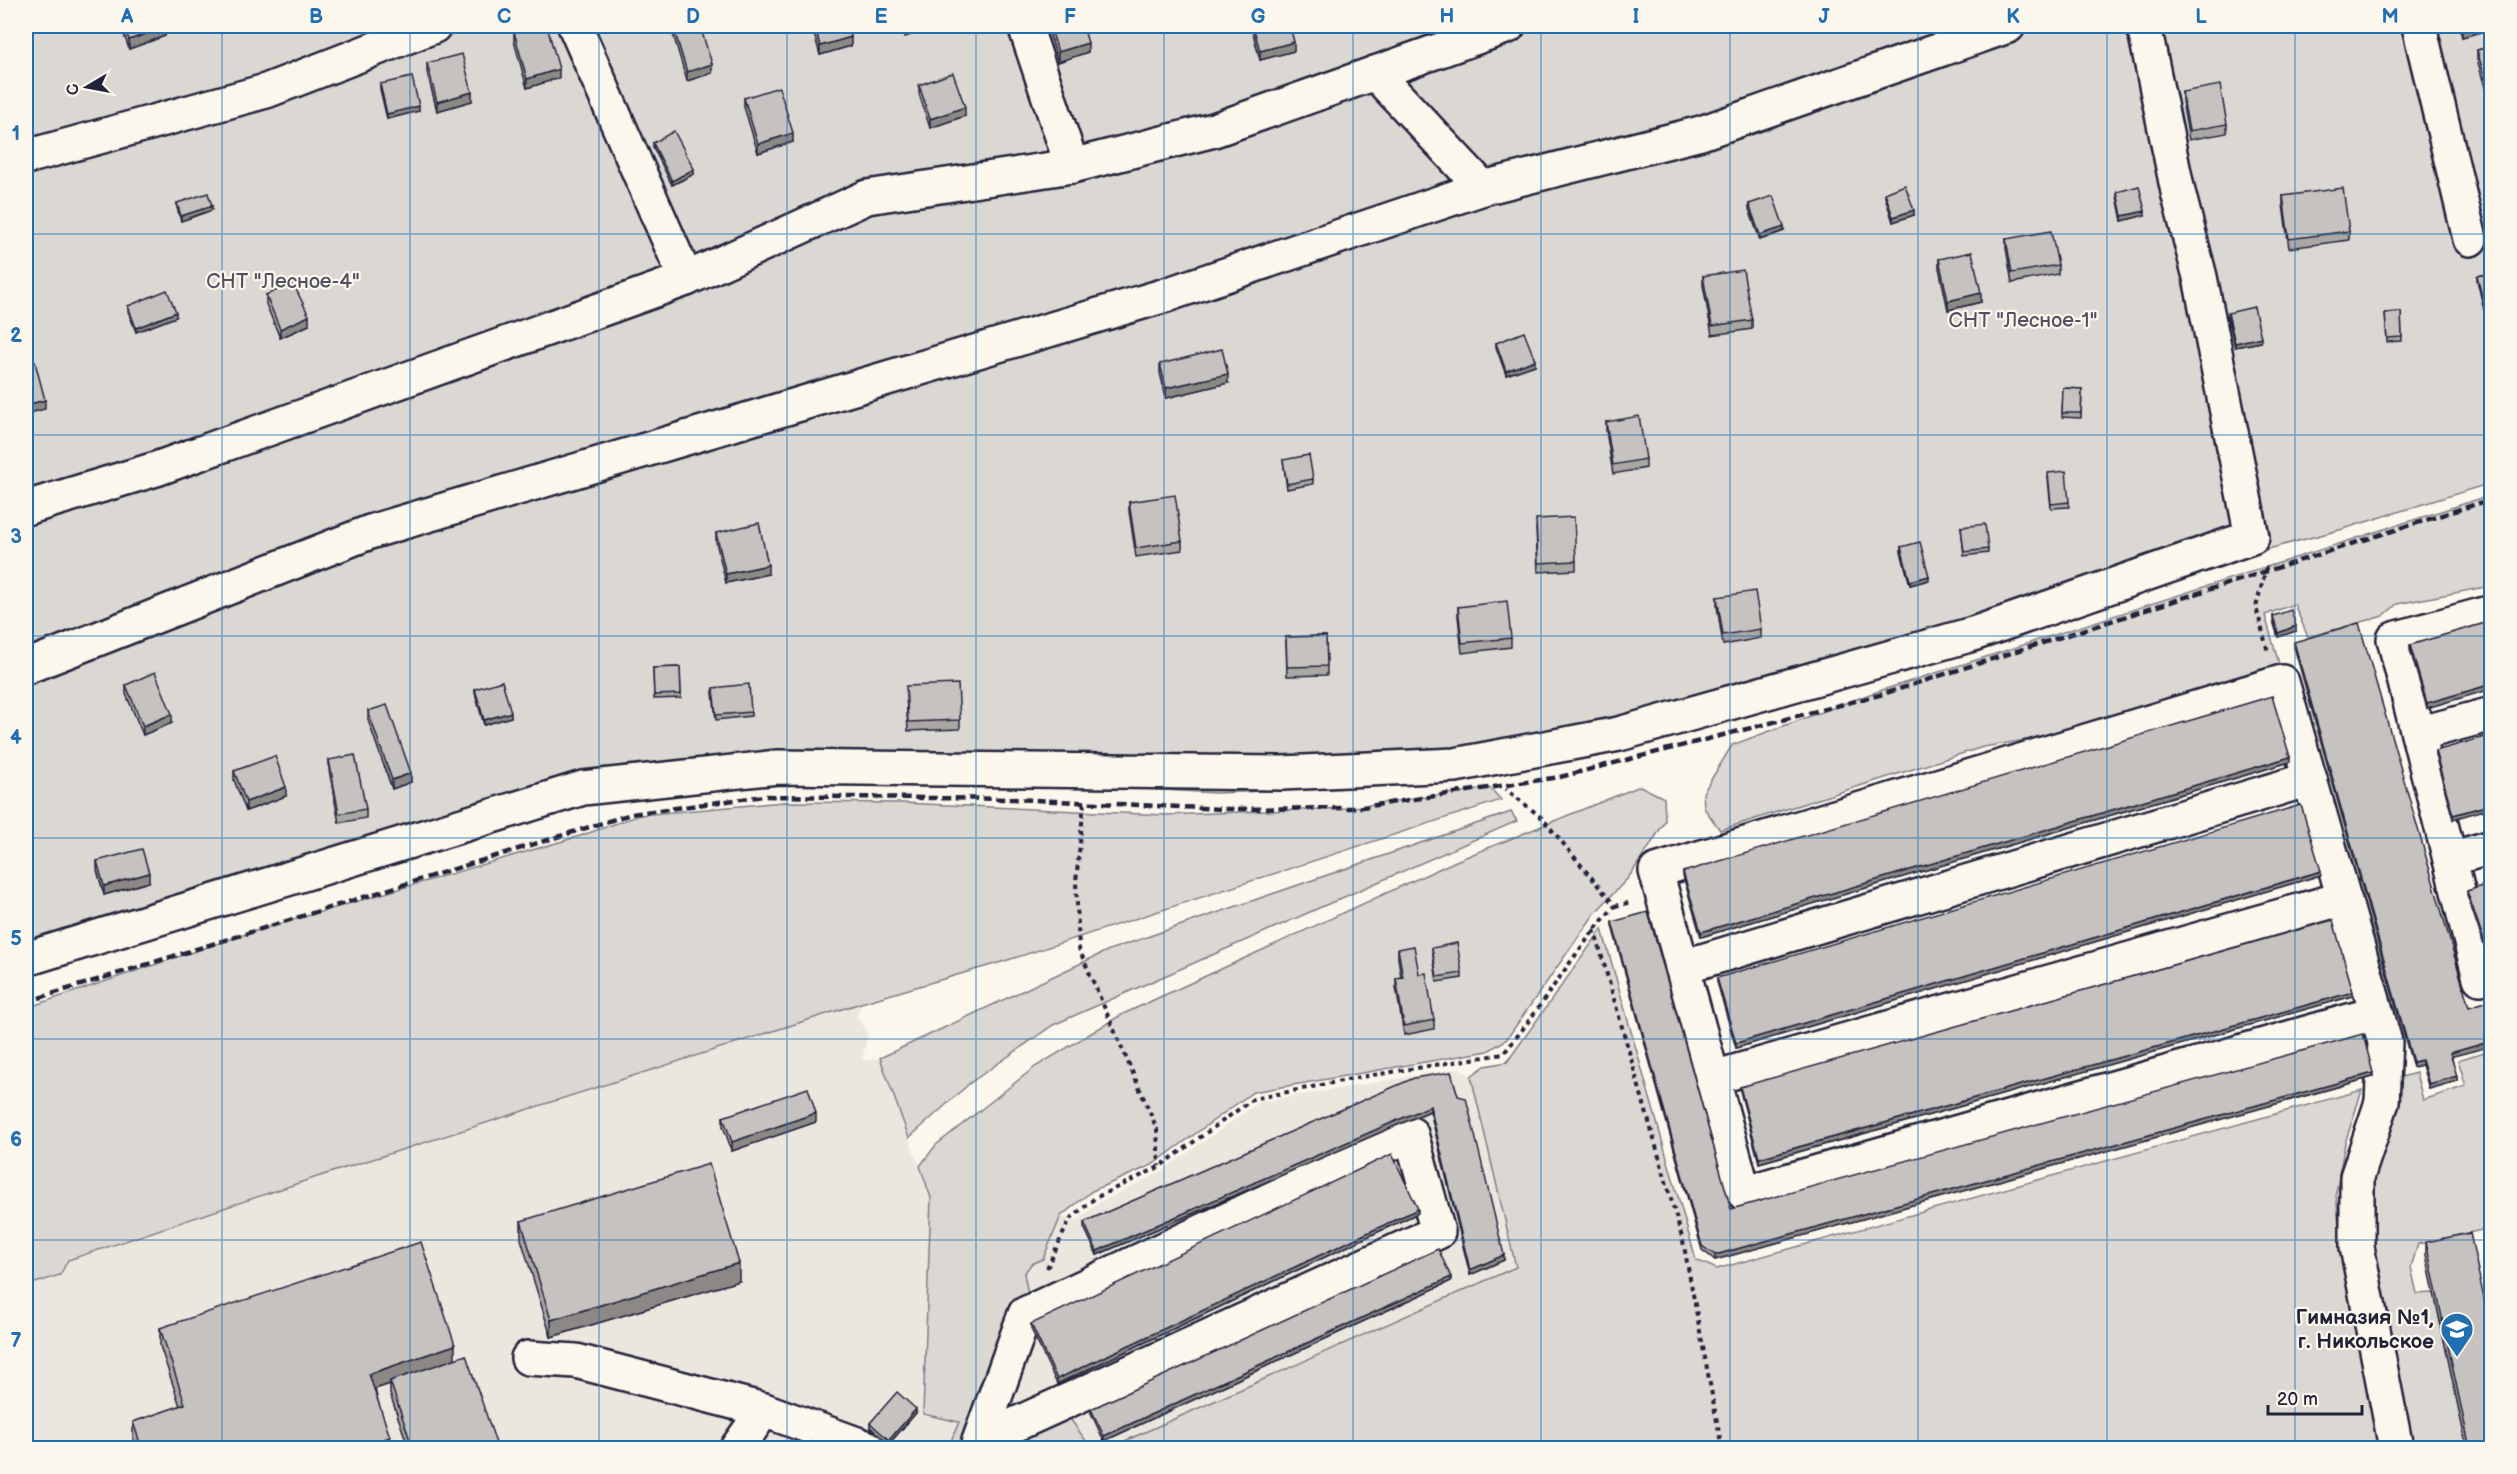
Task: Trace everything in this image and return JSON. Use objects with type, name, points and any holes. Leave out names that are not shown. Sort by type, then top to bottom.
[{"type":"street","points":[[26,157],[266,91],[434,26]]},
{"type":"street","points":[[575,26],[686,279]]},
{"type":"street","points":[[1025,26],[1072,166]]},
{"type":"street","points":[[26,508],[156,469],[686,279],[867,197],[1072,166],[1214,129],[1508,26]]},
{"type":"street","points":[[26,667],[370,532],[1166,295],[1483,188],[1701,133],[2008,26]]},
{"type":"street","points":[[26,959],[583,788],[778,767],[1282,773],[1455,765],[1619,734],[1973,634],[2252,537],[2199,276],[2178,192],[2144,26]]},
{"type":"street","points":[[2419,26],[2470,239]]},
{"type":"street","points":[[1375,73],[1483,188]]},
{"type":"street","points":[[2492,612],[2394,639],[2480,978],[2492,974]]},
{"type":"street","points":[[2377,1013],[1744,1193],[1656,871],[2282,682],[2377,1013],[2385,1042],[2382,1101],[2357,1177],[2357,1247],[2396,1449]]},
{"type":"street","points":[[2418,734],[2492,714]]},
{"type":"street","points":[[1682,967],[2310,779]]},
{"type":"street","points":[[2450,860],[2492,847]]},
{"type":"street","points":[[1713,1078],[2344,898]]},
{"type":"street","points":[[1411,1134],[1438,1232],[978,1445],[1024,1314],[1411,1134]]},
{"type":"street","points":[[528,1358],[576,1361],[764,1410],[868,1449]]},
{"type":"street","points":[[737,1449],[764,1410]]},
{"type":"path","points":[[2252,537],[2266,569],[2256,607],[2268,652],[2282,682]]},
{"type":"path","points":[[1071,771],[1084,803],[1076,882],[1079,949],[1157,1129],[1160,1167]]},
{"type":"path","points":[[1024,1314],[1070,1219],[1095,1198],[1160,1167],[1253,1099],[1361,1077],[1503,1054],[1527,1026],[1594,929],[1616,906],[1542,818],[1502,786]]},
{"type":"path","points":[[1594,929],[1683,1241],[1722,1449]]},
{"type":"shaded area","points":[[861,1003],[857,1016],[868,1033],[862,1061],[880,1058],[931,1198],[923,1414],[959,1422],[947,1448],[26,1448],[26,1286],[60,1275],[68,1260],[326,1174]]},
{"type":"shaded area","points":[[1460,1068],[1471,1076],[1516,1267],[1109,1448],[1091,1448],[1069,1417],[972,1436],[1028,1294],[1024,1274],[1031,1264],[1043,1259],[1061,1216],[1075,1222],[1100,1202],[1162,1171],[1259,1102]]},
{"type":"green space","name":"СНТ \"Лесное-1\"","points":[[26,26],[2491,26],[2491,483],[2343,529],[2272,548],[1822,691],[1478,772],[1348,788],[1216,793],[849,772],[550,806],[26,976]]},
{"type":"green space","points":[[2491,495],[2491,586],[2397,604],[2383,616],[2308,637],[2294,604],[2265,615],[2279,664],[2038,738],[1983,747],[1720,830],[1704,808],[1703,793],[1732,745],[1870,694]]},
{"type":"green space","points":[[1640,786],[1664,798],[1665,821],[1628,878],[1595,913],[1506,1040],[1488,1051],[1253,1092],[1152,1165],[1092,1191],[1061,1216],[1043,1259],[1031,1264],[1024,1274],[1028,1294],[972,1436],[966,1448],[948,1448],[959,1422],[923,1414],[931,1198],[920,1166],[936,1145],[1035,1067],[1121,1015],[1456,861]]},
{"type":"green space","points":[[1490,788],[1501,800],[1005,961],[861,1003],[326,1174],[68,1260],[60,1275],[26,1286],[26,1008],[252,932],[580,836],[640,815],[784,802],[902,803],[1165,815],[1347,808]]},
{"type":"green space","points":[[1511,812],[1517,821],[1053,1025],[970,1083],[909,1138],[880,1058],[1109,950]]},
{"type":"green space","points":[[1602,929],[1696,1260],[1717,1269],[2362,1090],[2345,1143],[2336,1193],[2342,1260],[2379,1448],[1109,1448],[1516,1267],[1471,1076],[1485,1066],[1507,1062]]},
{"type":"green space","points":[[2491,1050],[2491,1228],[2418,1244],[2411,1267],[2417,1294],[2434,1293],[2467,1448],[2414,1448],[2375,1264],[2368,1215],[2378,1156],[2401,1077],[2416,1073],[2423,1100],[2466,1086],[2458,1060]]},
{"type":"green space","points":[[1069,1417],[1091,1448],[999,1448]]},
{"type":"building","points":[[124,26],[164,26],[165,27],[129,40]]},
{"type":"building","points":[[535,26],[547,26],[559,69],[527,79],[514,32]]},
{"type":"building","points":[[673,26],[700,26],[712,64],[687,72]]},
{"type":"building","points":[[815,26],[848,26],[851,37],[820,46]]},
{"type":"building","points":[[903,26],[926,26],[905,32]]},
{"type":"building","points":[[1050,26],[1083,26],[1088,43],[1058,52]]},
{"type":"building","points":[[1253,26],[1290,26],[1294,42],[1260,51]]},
{"type":"building","points":[[2492,46],[2492,85],[2487,86],[2477,50]]},
{"type":"building","points":[[462,54],[472,92],[437,102],[427,63]]},
{"type":"building","points":[[953,73],[965,107],[930,119],[919,85]]},
{"type":"building","points":[[412,77],[419,106],[387,114],[380,84]]},
{"type":"building","points":[[2220,85],[2227,124],[2189,131],[2182,92]]},
{"type":"building","points":[[779,87],[793,133],[758,144],[744,98]]},
{"type":"building","points":[[674,131],[694,169],[672,181],[653,143]]},
{"type":"building","points":[[1905,185],[1914,210],[1893,217],[1885,193]]},
{"type":"building","points":[[2139,186],[2145,211],[2122,216],[2117,192]]},
{"type":"building","points":[[2343,188],[2349,231],[2289,239],[2283,196]]},
{"type":"building","points":[[208,193],[212,206],[181,216],[177,203]]},
{"type":"building","points":[[1773,196],[1784,227],[1760,235],[1749,204]]},
{"type":"building","points":[[2051,231],[2058,265],[2012,273],[2006,239]]},
{"type":"building","points":[[1972,252],[1981,293],[1948,301],[1939,259]]},
{"type":"building","points":[[1743,270],[1752,320],[1712,326],[1703,276]]},
{"type":"building","points":[[2492,273],[2492,303],[2484,305],[2477,276]]},
{"type":"building","points":[[293,283],[309,316],[280,329],[266,295]]},
{"type":"building","points":[[167,290],[176,312],[136,328],[128,306]]},
{"type":"building","points":[[2254,307],[2261,337],[2235,343],[2228,313]]},
{"type":"building","points":[[2401,312],[2402,337],[2387,338],[2385,313]]},
{"type":"building","points":[[1524,332],[1535,360],[1506,371],[1496,343]]},
{"type":"building","points":[[1222,349],[1228,374],[1166,388],[1160,364]]},
{"type":"building","points":[[35,362],[45,400],[26,405],[26,364]]},
{"type":"building","points":[[2063,388],[2082,389],[2081,413],[2062,413]]},
{"type":"building","points":[[1639,416],[1646,459],[1613,465],[1606,422]]},
{"type":"building","points":[[1309,455],[1313,479],[1287,484],[1283,460]]},
{"type":"building","points":[[2066,471],[2069,502],[2051,504],[2048,473]]},
{"type":"building","points":[[1175,495],[1182,541],[1136,548],[1129,502]]},
{"type":"building","points":[[1574,517],[1576,561],[1538,563],[1536,519]]},
{"type":"building","points":[[759,523],[768,565],[726,574],[716,533]]},
{"type":"building","points":[[1985,524],[1988,549],[1964,552],[1961,527]]},
{"type":"building","points":[[1920,542],[1929,576],[1910,581],[1901,547]]},
{"type":"building","points":[[1755,591],[1761,629],[1723,635],[1717,597]]},
{"type":"building","points":[[1507,601],[1511,638],[1462,643],[1458,607]]},
{"type":"building","points":[[2291,610],[2296,626],[2278,633],[2273,616]]},
{"type":"building","points":[[2492,621],[2492,684],[2427,703],[2410,645]]},
{"type":"building","points":[[2359,623],[2469,1007],[2492,1000],[2492,1041],[2450,1053],[2457,1076],[2429,1084],[2422,1060],[2413,1062],[2294,642]]},
{"type":"building","points":[[1326,636],[1327,666],[1287,667],[1286,637]]},
{"type":"building","points":[[680,667],[681,694],[654,695],[653,668]]},
{"type":"building","points":[[155,672],[172,714],[143,726],[126,685]]},
{"type":"building","points":[[502,681],[511,712],[484,720],[475,689]]},
{"type":"building","points":[[749,684],[751,712],[716,715],[713,688]]},
{"type":"building","points":[[958,684],[960,720],[908,722],[906,686]]},
{"type":"building","points":[[2272,696],[2290,757],[1701,932],[1683,872]]},
{"type":"building","points":[[387,705],[411,773],[392,780],[368,711]]},
{"type":"building","points":[[2492,735],[2492,804],[2453,815],[2435,751]]},
{"type":"building","points":[[355,755],[366,809],[339,814],[329,760]]},
{"type":"building","points":[[275,756],[286,787],[246,802],[234,771]]},
{"type":"building","points":[[2301,805],[2321,871],[1736,1043],[1717,978]]},
{"type":"building","points":[[142,849],[149,873],[104,886],[97,861]]},
{"type":"building","points":[[2492,883],[2492,954],[2489,955],[2467,891]]},
{"type":"building","points":[[1648,912],[1731,1209],[2363,1034],[2373,1073],[1715,1255],[1702,1246],[1612,922]]},
{"type":"building","points":[[2333,920],[2353,992],[1759,1158],[1740,1087]]},
{"type":"building","points":[[1457,943],[1462,973],[1437,977],[1432,948]]},
{"type":"building","points":[[1414,946],[1419,974],[1426,973],[1434,1020],[1404,1026],[1396,978],[1403,977],[1398,949]]},
{"type":"building","points":[[1451,1072],[1458,1096],[1466,1098],[1504,1255],[1470,1270],[1430,1106],[1097,1251],[1084,1222],[1414,1078]]},
{"type":"building","points":[[808,1088],[816,1113],[732,1142],[723,1117]]},
{"type":"building","points":[[1392,1154],[1418,1209],[1057,1379],[1031,1324]]},
{"type":"building","points":[[709,1164],[739,1263],[551,1320],[521,1221]]},
{"type":"building","points":[[2470,1233],[2492,1336],[2492,1449],[2470,1449],[2426,1242]]},
{"type":"building","points":[[421,1242],[455,1345],[369,1374],[390,1437],[354,1449],[142,1449],[133,1422],[185,1404],[160,1328]]},
{"type":"building","points":[[1438,1249],[1451,1277],[1104,1436],[1091,1409]]},
{"type":"building","points":[[466,1355],[498,1449],[413,1449],[390,1381]]},
{"type":"building","points":[[897,1392],[916,1409],[889,1440],[870,1423]]},
{"type":"building","points":[[811,1442],[818,1449],[805,1449]]},
{"type":"railway","points":[[26,1002],[631,814],[764,796],[1014,799],[1222,809],[1356,808],[1560,777],[1883,694],[2492,499]]},
{"type":"place","name":"Гимназия №1, г. Никольское","points":[[2457,1358]]},
{"type":"park label","name":"СНТ \"Лесное-4\"","points":[[283,281]]}]
